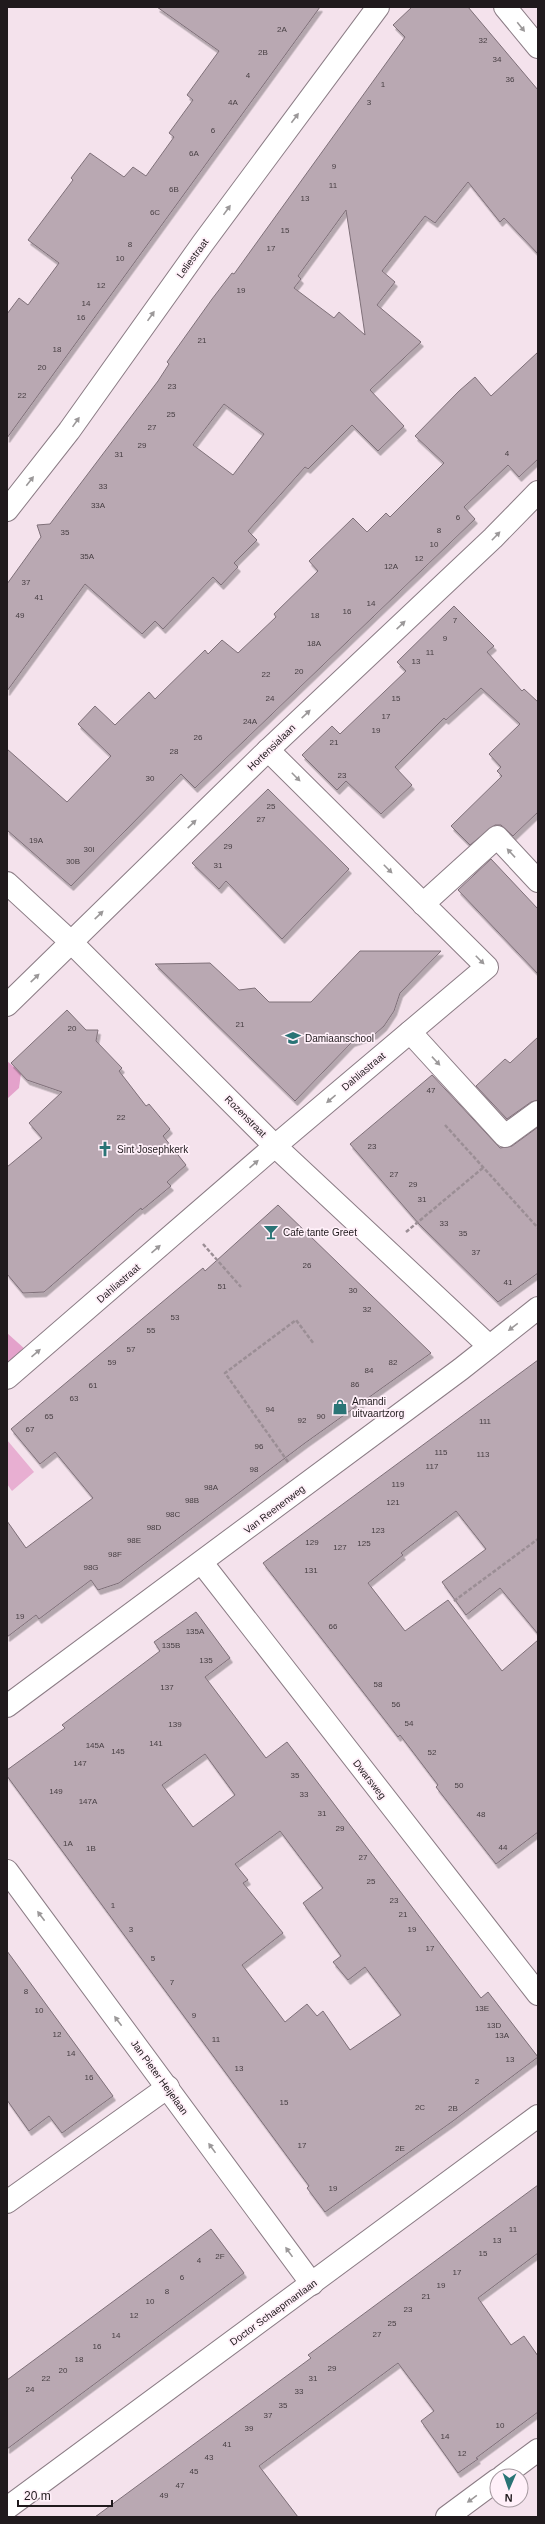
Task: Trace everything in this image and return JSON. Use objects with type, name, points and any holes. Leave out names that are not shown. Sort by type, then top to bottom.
[{"type":"street","name":"Leliestraat","points":[[7,510],[69,431],[203,243],[378,7]]},
{"type":"street","points":[[505,7],[538,47]]},
{"type":"street","name":"Hortensialaan","points":[[7,1005],[268,750],[493,538],[538,492]]},
{"type":"street","name":"Dahliastraat","points":[[7,1378],[275,1146],[487,967],[268,750]]},
{"type":"street","points":[[423,904],[497,837],[538,881]]},
{"type":"street","name":"Rozenstraat","points":[[7,883],[72,942],[275,1146],[488,1346]]},
{"type":"street","points":[[410,1032],[505,1136],[538,1112]]},
{"type":"street","name":"Van Reenenweg","points":[[7,1706],[202,1564],[461,1369],[488,1346],[538,1308]]},
{"type":"street","name":"Dwarsweg","points":[[202,1564],[538,1994]]},
{"type":"street","name":"Jan Pieter Heijelaan","points":[[7,1870],[312,2284]]},
{"type":"street","points":[[7,2202],[168,2087]]},
{"type":"street","name":"Doctor Schaepmanlaan","points":[[7,2508],[538,2116]]},
{"type":"street","points":[[514,2468],[538,2450]]},
{"type":"street","points":[[447,2517],[489,2486]]},
{"type":"path","points":[[445,1125],[538,1228]]},
{"type":"path","points":[[385,1249],[484,1167]]},
{"type":"path","points":[[186,1224],[241,1287]]},
{"type":"path","points":[[305,1485],[225,1373],[296,1320],[314,1344]]},
{"type":"path","points":[[454,1601],[538,1538]]},
{"type":"shaded area","points":[[7,1061],[21,1073],[19,1088],[7,1099]]},
{"type":"shaded area","points":[[7,1333],[26,1350],[7,1364]]},
{"type":"shaded area","points":[[7,1440],[34,1472],[12,1491],[7,1484]]},
{"type":"building","points":[[157,7],[320,7],[7,438],[7,314],[19,298],[28,305],[59,263],[28,240],[73,180],[71,178],[90,153],[124,177],[133,167],[146,176],[174,137],[169,133],[193,100],[187,95],[219,51]]},
{"type":"building","points":[[412,7],[468,7],[538,90],[538,254],[504,218],[500,222],[468,182],[435,223],[425,216],[382,271],[395,282],[377,305],[421,342],[370,390],[404,426],[378,451],[352,425],[308,469],[305,467],[248,531],[257,540],[234,563],[238,567],[221,585],[213,577],[163,629],[155,621],[142,634],[85,584],[7,691],[7,584],[41,537],[37,525],[50,524],[158,381],[169,364],[167,362],[212,299],[232,273],[234,274],[405,37],[393,25]],"holes":[[[346,210],[359,294],[365,335],[339,312],[334,318],[294,288],[301,279],[298,276]],[[224,404],[264,434],[233,475],[193,445]]]},
{"type":"building","points":[[538,352],[538,459],[519,477],[508,465],[464,507],[475,519],[195,788],[181,774],[71,886],[7,830],[7,749],[67,802],[111,756],[78,724],[95,706],[115,725],[149,692],[155,699],[205,650],[208,654],[222,640],[238,653],[276,617],[274,614],[318,571],[309,561],[353,518],[367,532],[386,513],[390,517],[444,463],[415,436],[459,391],[475,377],[491,396]]},
{"type":"building","points":[[454,606],[494,646],[487,652],[522,691],[524,689],[538,702],[538,812],[513,836],[501,825],[495,825],[470,845],[451,826],[502,776],[497,771],[501,767],[489,754],[520,724],[481,688],[446,720],[444,718],[395,767],[412,785],[381,814],[346,781],[337,790],[302,755],[332,726],[340,734],[406,671],[397,662]]},
{"type":"building","points":[[268,789],[349,869],[282,939],[226,881],[219,889],[192,863]]},
{"type":"building","points":[[491,859],[538,909],[538,974],[458,890]]},
{"type":"building","points":[[360,951],[441,951],[400,993],[394,1011],[384,1026],[375,1034],[352,1042],[295,1101],[155,964],[210,963],[239,990],[255,988],[269,1002],[311,1002]]},
{"type":"building","name":"Sint Josephkerk","points":[[67,1010],[86,1030],[98,1030],[96,1041],[122,1068],[119,1071],[146,1106],[149,1104],[170,1129],[163,1136],[186,1165],[167,1182],[171,1186],[142,1210],[141,1208],[44,1292],[23,1293],[7,1274],[7,1167],[42,1138],[29,1123],[62,1092],[27,1080],[11,1063]]},
{"type":"building","points":[[538,1037],[538,1100],[531,1102],[507,1119],[476,1086],[505,1059],[510,1063]]},
{"type":"building","points":[[432,1075],[500,1148],[512,1146],[538,1127],[538,1273],[498,1302],[419,1224],[350,1144]]},
{"type":"building","points":[[278,1205],[431,1353],[305,1443],[119,1583],[98,1590],[91,1580],[39,1619],[36,1615],[7,1637],[7,1521],[26,1548],[93,1498],[55,1452],[40,1464],[11,1429],[203,1268],[205,1271]]},
{"type":"building","points":[[538,1360],[538,1634],[500,1588],[466,1615],[442,1582],[486,1549],[456,1511],[401,1553],[403,1555],[368,1583],[405,1631],[448,1600],[502,1671],[538,1640],[538,1832],[496,1864],[436,1787],[438,1785],[400,1735],[398,1737],[263,1563]]},
{"type":"building","points":[[196,1612],[230,1658],[205,1677],[266,1758],[287,1742],[481,1998],[488,1992],[538,2057],[453,2121],[325,2212],[307,2188],[309,2186],[7,1776],[7,1770],[65,1728],[62,1725],[160,1651],[154,1642]],"holes":[[[205,1754],[235,1795],[193,1827],[162,1785]],[[280,1831],[323,1888],[303,1903],[341,1956],[333,1962],[348,1980],[365,1967],[401,2015],[350,2050],[323,2011],[317,2016],[307,2004],[285,2022],[242,1965],[283,1933],[243,1883],[248,1880],[235,1864]]]},
{"type":"building","points":[[7,1951],[113,2096],[62,2133],[49,2116],[29,2131],[7,2100]]},
{"type":"building","points":[[538,2185],[538,2253],[478,2298],[511,2345],[524,2336],[538,2356],[538,2412],[476,2458],[478,2459],[458,2473],[421,2421],[434,2411],[398,2363],[259,2466],[298,2517],[95,2517],[311,2358],[308,2355]]},
{"type":"building","points":[[211,2229],[244,2273],[7,2449],[7,2380]]},
{"type":"place","name":"Damiaanschool","points":[[293,1038]]},
{"type":"place","name":"Sint Josephkerk","points":[[105,1149]]},
{"type":"place","name":"Cafe tante Greet","points":[[271,1232]]},
{"type":"place","name":"Amandi uitvaartzorg","points":[[340,1407]]}]
